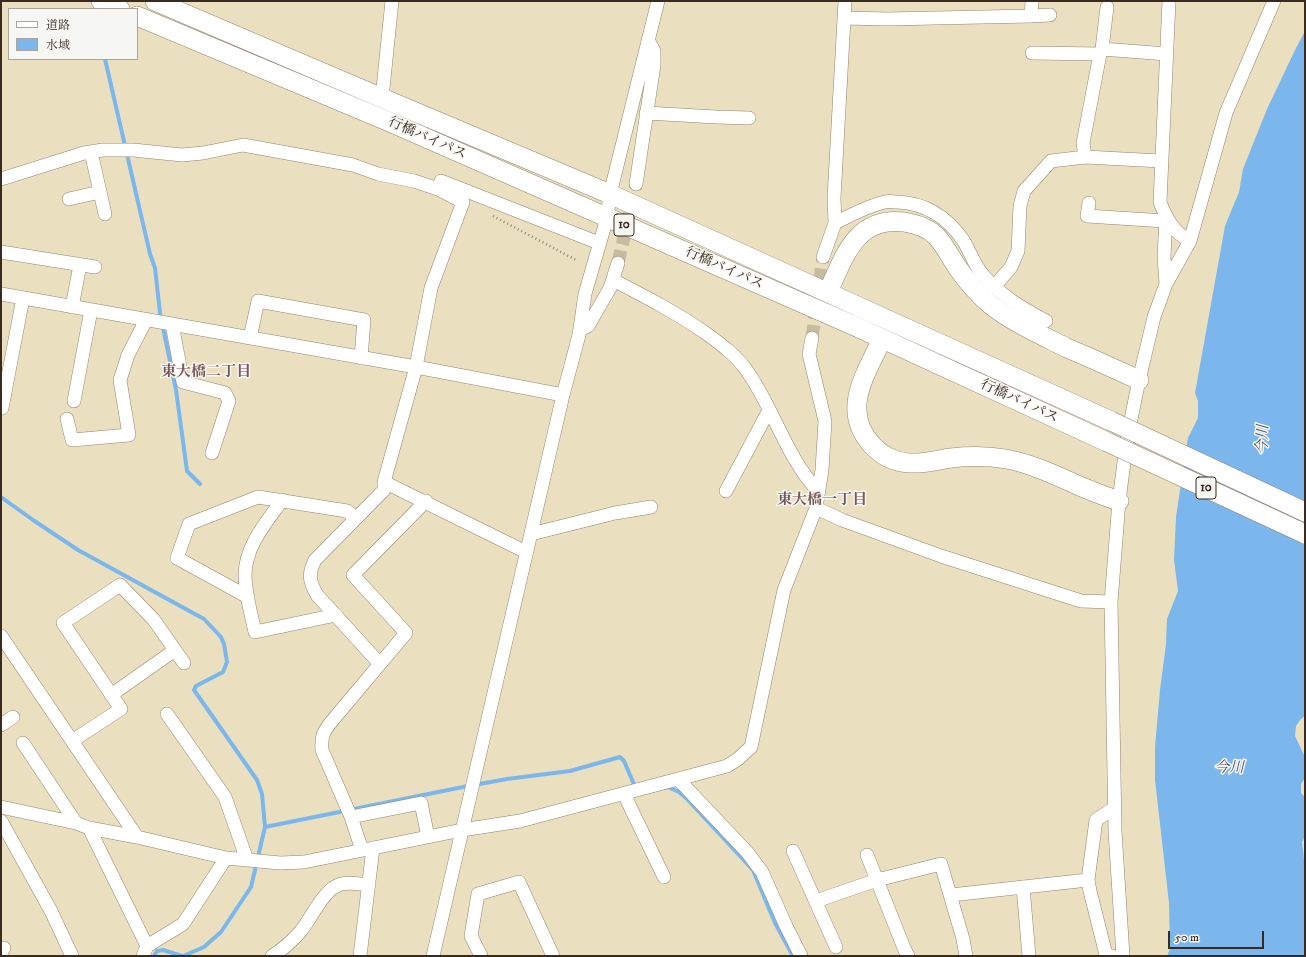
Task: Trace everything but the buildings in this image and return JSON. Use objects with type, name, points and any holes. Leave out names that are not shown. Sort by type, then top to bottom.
[{"type":"highway","points":[[101,1],[118,8]]},
{"type":"highway","name":"行橋バイパス","points":[[155,1],[610,194],[1111,421],[1305,512]]},
{"type":"highway","name":"行橋バイパス","points":[[138,16],[392,123],[882,339],[1305,534]]},
{"type":"highway","points":[[828,292],[848,248],[856,237],[868,228],[882,222],[896,221],[912,223],[936,235],[948,251],[957,267],[977,292],[991,305],[1017,323],[1139,380]]},
{"type":"highway","points":[[882,339],[859,390],[856,402],[859,424],[868,441],[878,452],[892,460],[909,463],[973,456],[1004,459],[1028,464],[1120,501]]},
{"type":"street","points":[[382,98],[392,1]]},
{"type":"street","points":[[433,956],[526,552],[580,330],[585,294],[607,218],[610,194],[658,1]]},
{"type":"street","points":[[823,257],[834,223],[834,198],[845,1]]},
{"type":"street","points":[[1031,16],[1032,1]]},
{"type":"street","points":[[1169,1],[1160,202],[1166,219],[1181,237],[1190,241]]},
{"type":"street","points":[[1123,956],[1114,808],[1111,602],[1127,439],[1154,317],[1166,284],[1190,241],[1226,112],[1274,1]]},
{"type":"street","points":[[1085,157],[1083,144],[1108,7]]},
{"type":"street","points":[[844,18],[887,19],[1050,15]]},
{"type":"street","points":[[636,184],[654,65],[654,51],[648,40]]},
{"type":"street","points":[[1032,53],[1101,51],[1167,54]]},
{"type":"street","points":[[646,113],[749,118]]},
{"type":"street","points":[[1,179],[84,153],[103,150],[133,150],[182,155],[203,153],[243,144],[354,165],[378,174],[414,181],[438,189],[463,202],[431,288],[416,367],[384,482],[384,490],[315,560],[311,568],[310,579],[312,587],[317,595],[380,664]]},
{"type":"street","points":[[91,152],[105,214]]},
{"type":"street","points":[[994,287],[1011,267],[1018,251],[1020,206],[1024,192],[1051,161],[1085,157],[1161,161]]},
{"type":"street","points":[[438,189],[441,181],[599,243]]},
{"type":"street","points":[[69,199],[100,192]]},
{"type":"street","points":[[834,223],[862,209],[887,201],[911,202],[933,211],[948,223],[962,240],[981,273],[1001,294],[1046,322]]},
{"type":"street","points":[[1089,203],[1087,216],[1166,219]]},
{"type":"street","points":[[1166,219],[1164,257],[1166,284]]},
{"type":"street","points":[[1,252],[96,267]]},
{"type":"street","points":[[580,330],[588,326],[610,288],[618,263]]},
{"type":"street","points":[[72,307],[80,265]]},
{"type":"street","points":[[613,280],[684,317],[729,350],[747,370],[788,448],[808,480],[818,491]]},
{"type":"street","points":[[1,294],[416,367],[563,395]]},
{"type":"street","points":[[2,408],[23,298]]},
{"type":"street","points":[[250,338],[258,301],[364,320],[361,358]]},
{"type":"street","points":[[74,401],[92,310]]},
{"type":"street","points":[[67,419],[72,440],[129,435],[120,380],[128,355],[146,320]]},
{"type":"street","points":[[172,324],[184,382],[225,393],[229,400],[212,453]]},
{"type":"street","points":[[1,807],[226,858],[280,863],[304,862],[462,830],[520,821],[726,766],[738,760],[751,747],[784,590],[816,508],[822,470],[825,420],[809,354],[812,338]]},
{"type":"street","points":[[726,491],[769,410]]},
{"type":"street","points":[[384,482],[426,501],[526,552]]},
{"type":"street","points":[[248,597],[177,558],[189,524],[258,497],[347,511],[356,518]]},
{"type":"street","points":[[282,500],[259,532],[247,559],[245,574],[255,632],[336,616]]},
{"type":"street","points":[[360,956],[369,886],[368,849],[351,817],[322,750],[321,740],[323,732],[406,633],[353,575],[426,501]]},
{"type":"street","points":[[531,534],[615,513],[651,507]]},
{"type":"street","points":[[816,508],[842,520],[941,556],[1081,600],[1111,602]]},
{"type":"street","points":[[72,741],[121,708],[63,623],[120,585],[154,620],[184,663]]},
{"type":"street","points":[[1,636],[137,837]]},
{"type":"street","points":[[111,695],[175,650]]},
{"type":"street","points":[[167,714],[225,798],[247,860]]},
{"type":"street","points":[[1,725],[13,717]]},
{"type":"street","points":[[24,743],[76,823]]},
{"type":"street","points":[[678,779],[747,852],[762,872],[801,956]]},
{"type":"street","points":[[624,794],[664,876]]},
{"type":"street","points":[[351,817],[421,803],[428,837]]},
{"type":"street","points":[[1112,956],[1106,955],[1088,880],[1096,820],[1114,808]]},
{"type":"street","points":[[1,821],[51,911],[72,956]]},
{"type":"street","points":[[89,828],[145,951],[183,924],[226,858]]},
{"type":"street","points":[[793,851],[836,947]]},
{"type":"street","points":[[867,855],[908,956]]},
{"type":"street","points":[[816,901],[877,880],[941,864],[963,939],[966,956]]},
{"type":"street","points":[[951,896],[1088,880]]},
{"type":"street","points":[[481,956],[471,936],[478,894],[519,882],[553,956]]},
{"type":"street","points":[[282,954],[329,891],[340,884],[351,883],[369,886]]},
{"type":"street","points":[[1023,887],[1029,956]]},
{"type":"path","points":[[492,216],[576,260]]},
{"type":"water","name":"今川","points":[[1305,31],[1305,716],[1296,726],[1295,736],[1305,757],[1305,778],[1301,784],[1301,793],[1305,797],[1305,837],[1302,842],[1305,867],[1305,956],[1167,956],[1170,949],[1169,903],[1155,780],[1155,747],[1166,644],[1167,619],[1178,591],[1174,560],[1176,517],[1188,438],[1198,418],[1198,401],[1195,393],[1225,226],[1239,192],[1243,169],[1267,109]]},
{"type":"waterway","points":[[105,60],[150,254],[155,268],[160,313],[176,390],[187,471],[200,484]]},
{"type":"waterway","points":[[1,497],[78,550],[204,619],[221,637],[224,644],[227,662],[223,672],[196,686],[194,690],[257,780],[262,794],[265,827],[251,887],[221,932],[204,947],[183,956]]},
{"type":"waterway","points":[[265,827],[463,787],[507,779],[570,771],[620,757],[624,761],[636,789]]},
{"type":"waterway","points":[[665,788],[668,787],[679,792],[686,798],[753,870],[775,923],[793,956]]},
{"type":"waterway","points":[[154,956],[157,951],[163,950],[182,956]]},
{"type":"tunnel","points":[[618,263],[636,184]]},
{"type":"tunnel","points":[[812,338],[823,257]]},
{"type":"district","name":"東大橋二丁目","points":[[206,373]]},
{"type":"district","name":"東大橋一丁目","points":[[822,501]]}]
